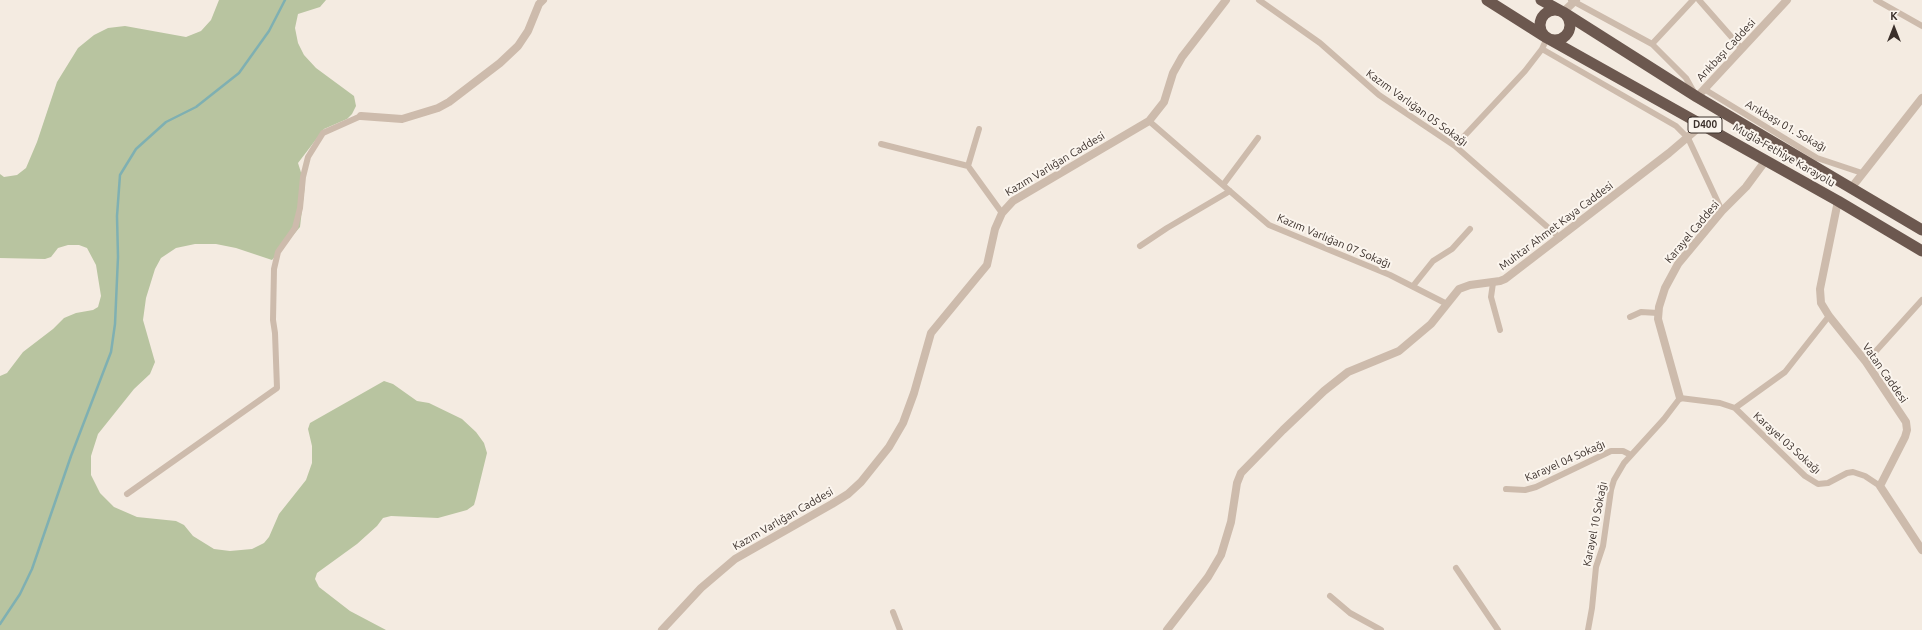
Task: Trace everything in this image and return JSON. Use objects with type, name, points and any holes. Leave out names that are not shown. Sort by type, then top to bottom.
[{"type":"highway","name":"Muğla-Fethiye Karayolu","points":[[1487,0],[1547,38],[1703,124],[1922,251]]},
{"type":"highway","name":"Muğla-Fethiye Karayolu","points":[[1541,0],[1700,93],[1922,230]]},
{"type":"highway","points":[[1551,11],[1563,12],[1569,22],[1568,31],[1561,38],[1547,38],[1540,25],[1543,16],[1551,11]]},
{"type":"street","points":[[127,494],[277,388],[275,333],[273,320],[274,269],[278,252],[295,228],[300,208],[303,176],[308,157],[323,132],[361,116],[402,120],[438,108],[449,102],[500,63],[518,46],[523,40],[536,11],[543,0]]},
{"type":"street","name":"Kazım Varlığan Caddesi","points":[[662,630],[700,588],[735,559],[750,549],[785,532],[848,494],[873,469],[889,447],[903,423],[914,393],[931,333],[987,265],[996,224],[1002,213],[1013,201],[1149,122],[1164,102],[1173,73],[1182,58],[1226,0]]},
{"type":"street","name":"Kazım Varlığan 05 Sokağı","points":[[1259,0],[1320,43],[1379,95],[1455,146],[1560,238]]},
{"type":"street","points":[[1652,44],[1693,0]]},
{"type":"street","points":[[1699,0],[1742,49]]},
{"type":"street","name":"Arıkbaşı Caddesi","points":[[1700,93],[1787,0]]},
{"type":"street","points":[[1876,0],[1922,26]]},
{"type":"street","points":[[1563,12],[1573,1],[1652,44],[1700,93]]},
{"type":"street","points":[[1455,146],[1525,71],[1542,49],[1547,38]]},
{"type":"street","points":[[1542,49],[1670,121],[1688,138],[1722,211]]},
{"type":"street","name":"Arıkbaşı 01. Sokağı","points":[[1700,93],[1817,158],[1862,173]]},
{"type":"street","points":[[1852,187],[1922,98]]},
{"type":"street","name":"Kazım Varlığan 07 Sokağı","points":[[1149,122],[1269,225],[1413,286],[1447,304]]},
{"type":"street","name":"Muhtar Ahmet Kaya Caddesi","points":[[1167,630],[1208,576],[1221,555],[1231,522],[1237,483],[1241,473],[1332,384],[1348,372],[1399,350],[1431,324],[1459,289],[1470,285],[1492,283],[1505,279],[1688,138],[1703,124]]},
{"type":"street","points":[[968,166],[979,129]]},
{"type":"street","points":[[1223,185],[1258,138]]},
{"type":"street","points":[[881,144],[968,166],[1002,213]]},
{"type":"street","name":"Karayel Caddesi","points":[[1680,398],[1660,329],[1658,313],[1665,288],[1673,272],[1722,211],[1746,187],[1766,160]]},
{"type":"street","points":[[1140,246],[1167,228],[1230,191]]},
{"type":"street","name":"Vatan Caddesi","points":[[1838,201],[1820,289],[1821,303],[1829,316],[1866,362],[1906,422],[1907,430],[1905,437],[1880,486]]},
{"type":"street","points":[[1413,286],[1433,261],[1452,249],[1470,229]]},
{"type":"street","points":[[1492,283],[1491,297],[1500,330]]},
{"type":"street","points":[[1866,362],[1922,300]]},
{"type":"street","points":[[1630,317],[1641,312],[1658,313]]},
{"type":"street","points":[[1735,408],[1785,372],[1829,316]]},
{"type":"street","name":"Karayel 03 Sokağı","points":[[1680,398],[1720,403],[1735,408],[1811,481],[1823,484],[1847,473],[1853,472],[1865,476],[1880,486]]},
{"type":"street","name":"Karayel 10 Sokağı","points":[[1588,630],[1596,567],[1606,531],[1611,490],[1618,470],[1664,419],[1680,398]]},
{"type":"street","name":"Karayel 04 Sokağı","points":[[1506,489],[1520,490],[1536,487],[1611,451],[1623,450],[1631,455]]},
{"type":"street","points":[[1880,486],[1922,550]]},
{"type":"street","points":[[1456,568],[1498,630]]},
{"type":"street","points":[[1330,596],[1350,613],[1381,630]]},
{"type":"street","points":[[893,612],[900,630]]},
{"type":"green space","points":[[219,0],[326,0],[320,7],[298,14],[295,28],[298,43],[304,55],[316,68],[354,96],[356,106],[352,114],[347,119],[324,129],[298,163],[305,185],[300,227],[272,260],[236,248],[216,244],[195,244],[176,248],[161,258],[155,269],[146,298],[143,320],[155,362],[150,374],[134,389],[98,434],[91,456],[91,475],[100,493],[114,507],[137,517],[176,521],[184,525],[193,536],[214,549],[230,551],[252,549],[264,543],[269,537],[279,514],[306,480],[312,463],[312,446],[308,429],[310,423],[384,381],[393,384],[417,401],[429,403],[462,419],[476,432],[484,443],[487,453],[474,505],[467,510],[438,518],[391,516],[383,518],[377,526],[357,544],[317,573],[315,579],[319,587],[350,611],[386,630],[0,630],[0,376],[7,373],[23,352],[53,329],[64,318],[76,313],[93,310],[98,307],[101,296],[96,265],[87,248],[79,245],[68,245],[58,248],[51,257],[45,259],[0,258],[0,174],[4,177],[17,175],[26,168],[37,142],[57,82],[78,48],[94,35],[108,28],[125,26],[186,37],[201,31],[211,20]]},
{"type":"waterway","points":[[0,624],[20,594],[32,569],[71,456],[111,352],[115,324],[118,257],[117,216],[120,175],[136,149],[166,122],[196,107],[239,73],[269,31],[285,0]]}]
